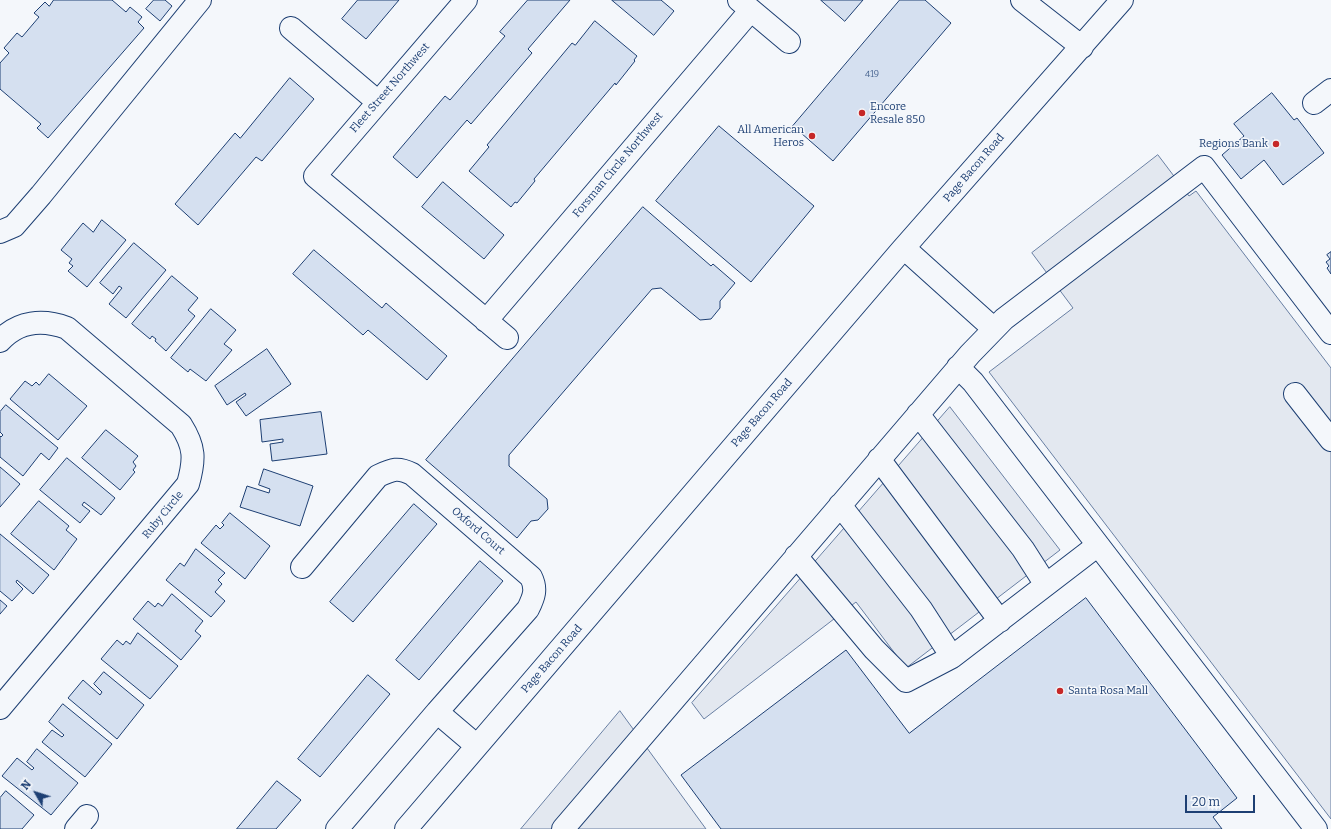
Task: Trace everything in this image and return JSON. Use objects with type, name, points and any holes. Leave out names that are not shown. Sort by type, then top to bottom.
[{"type":"street","points":[[0,232],[14,226],[41,195],[200,0]]},
{"type":"street","name":"Fleet Street Northwest","points":[[466,0],[315,176],[486,321]]},
{"type":"street","points":[[1022,0],[1082,47]]},
{"type":"street","name":"Page Bacon Road","points":[[406,829],[904,248],[1122,0]]},
{"type":"street","name":"Forsman Circle Northwest","points":[[486,321],[745,5],[789,42]]},
{"type":"street","points":[[291,28],[378,102]]},
{"type":"street","points":[[1314,103],[1331,90]]},
{"type":"street","points":[[570,826],[796,556],[958,367],[994,329],[1040,290],[1204,166],[1331,333]]},
{"type":"street","points":[[904,248],[994,329]]},
{"type":"street","points":[[486,321],[507,338]]},
{"type":"street","name":"Ruby Circle","points":[[0,341],[16,328],[25,324],[46,322],[67,328],[181,425],[189,438],[193,453],[193,466],[188,484],[184,490],[0,708]]},
{"type":"street","points":[[958,367],[973,382],[1316,829]]},
{"type":"street","points":[[1295,394],[1331,440]]},
{"type":"street","points":[[918,414],[1023,549],[1046,585]]},
{"type":"street","points":[[879,459],[1000,621]]},
{"type":"street","name":"Oxford Court","points":[[302,567],[378,476],[389,470],[401,468],[412,474],[531,577],[534,584],[535,597],[528,609],[337,829]]},
{"type":"street","points":[[840,505],[921,609],[952,657]]},
{"type":"street","points":[[796,556],[874,649],[906,680],[952,657],[1098,545]]},
{"type":"street","points":[[437,712],[477,746]]},
{"type":"shaded area","points":[[1158,155],[1189,196],[1196,191],[1331,368],[1331,819],[989,372],[1073,308],[1032,253]]},
{"type":"shaded area","points":[[950,407],[1060,550],[906,668],[856,602],[704,719],[692,703]]},
{"type":"shaded area","points":[[620,711],[706,829],[521,829]]},
{"type":"building","points":[[54,0],[112,0],[126,12],[130,7],[142,17],[138,22],[144,28],[48,138],[37,128],[41,124],[0,89],[0,63],[9,53],[4,48],[17,33],[22,37],[39,17],[34,13],[45,2],[49,6]]},
{"type":"building","points":[[154,0],[165,0],[172,6],[160,21],[146,9]]},
{"type":"building","points":[[358,0],[399,0],[366,39],[342,19]]},
{"type":"building","points":[[528,0],[570,0],[528,49],[532,53],[471,124],[467,120],[417,178],[393,157],[445,96],[450,100],[505,36],[500,32]]},
{"type":"building","points":[[612,0],[661,0],[674,11],[654,35]]},
{"type":"building","points":[[821,0],[863,0],[845,21]]},
{"type":"building","points":[[900,0],[925,0],[951,23],[833,161],[793,126]]},
{"type":"building","points":[[595,21],[637,56],[634,60],[635,61],[534,179],[535,181],[517,203],[515,202],[511,207],[469,171],[489,147],[487,145],[572,43],[575,45]]},
{"type":"building","points":[[290,78],[314,99],[262,161],[256,157],[198,225],[175,204],[235,133],[240,138]]},
{"type":"building","name":"Regions Bank","points":[[1272,93],[1294,120],[1297,118],[1324,153],[1283,185],[1264,160],[1241,179],[1222,155],[1244,136],[1234,124]]},
{"type":"building","points":[[719,126],[814,206],[751,282],[656,201]]},
{"type":"building","points":[[443,182],[504,235],[484,259],[422,207]]},
{"type":"building","points":[[643,207],[711,266],[713,264],[735,283],[720,301],[720,308],[711,319],[700,320],[661,288],[652,289],[509,455],[509,466],[547,499],[548,509],[538,520],[531,521],[517,538],[426,460]]},
{"type":"building","points":[[102,220],[126,240],[87,287],[68,271],[73,266],[69,263],[72,259],[61,250],[83,223],[93,232]]},
{"type":"building","points":[[134,243],[166,270],[126,318],[109,304],[122,288],[119,286],[113,294],[100,283]]},
{"type":"building","points":[[314,250],[382,308],[386,303],[447,356],[427,380],[368,330],[363,335],[293,274]]},
{"type":"building","points":[[1331,252],[1331,274],[1327,268],[1329,266],[1326,262],[1330,259],[1327,255]]},
{"type":"building","points":[[172,276],[198,298],[188,310],[195,316],[166,351],[155,341],[156,339],[152,336],[150,339],[132,324]]},
{"type":"building","points":[[211,309],[236,330],[224,344],[232,350],[206,381],[190,369],[188,372],[171,358]]},
{"type":"building","points":[[267,349],[291,384],[246,416],[236,402],[246,395],[245,393],[227,405],[215,386]]},
{"type":"building","points":[[49,374],[87,406],[58,440],[10,399],[25,381],[32,386],[36,382],[39,385]]},
{"type":"building","points":[[6,405],[58,448],[49,460],[41,453],[23,476],[0,457],[0,436],[1,437],[3,435],[0,432],[0,412]]},
{"type":"building","points":[[321,412],[327,454],[272,461],[270,444],[283,442],[283,439],[262,442],[260,420]]},
{"type":"building","points":[[106,430],[138,456],[133,462],[136,466],[133,470],[135,472],[120,490],[82,458]]},
{"type":"building","points":[[67,458],[115,498],[101,515],[84,502],[82,505],[90,511],[80,523],[40,490]]},
{"type":"building","points":[[0,467],[20,484],[0,507]]},
{"type":"building","points":[[264,469],[313,486],[300,526],[240,507],[247,486],[269,493],[270,489],[259,485]]},
{"type":"building","points":[[39,501],[69,526],[66,530],[77,539],[54,570],[11,534]]},
{"type":"building","points":[[414,504],[437,524],[353,622],[330,602]]},
{"type":"building","points":[[230,513],[270,546],[245,579],[201,543],[216,525],[220,529],[224,525],[222,523]]},
{"type":"building","points":[[0,534],[49,575],[33,594],[17,580],[16,582],[23,589],[12,601],[0,591]]},
{"type":"building","points":[[196,549],[225,573],[218,580],[222,584],[215,592],[225,601],[211,617],[166,580],[180,563],[184,566]]},
{"type":"building","points":[[480,561],[503,581],[419,680],[396,660]]},
{"type":"building","points":[[172,594],[203,621],[195,631],[201,636],[181,660],[133,619],[148,601],[155,607],[158,603],[162,606]]},
{"type":"building","name":"Santa Rosa Mall","points":[[1086,598],[1237,798],[1213,817],[1222,829],[721,829],[681,775],[846,650],[909,733]]},
{"type":"building","points":[[0,600],[7,606],[0,614]]},
{"type":"building","points":[[138,633],[178,666],[150,699],[101,659],[117,640],[123,645],[126,641],[130,644]]},
{"type":"building","points":[[104,672],[144,705],[117,739],[68,698],[83,680],[100,695],[102,692],[94,684]]},
{"type":"building","points":[[368,675],[390,694],[320,777],[298,759]]},
{"type":"building","points":[[63,704],[112,744],[85,777],[42,742],[52,730],[62,737],[64,735],[49,722]]},
{"type":"building","points":[[37,749],[78,783],[51,815],[2,776],[17,758],[32,770],[34,768],[27,762]]},
{"type":"building","points":[[277,781],[301,800],[276,829],[237,829]]},
{"type":"building","points":[[6,791],[34,815],[22,829],[0,829],[0,798]]},
{"type":"place","name":"Encore Resale 850","points":[[862,113]]},
{"type":"place","name":"All American Heros","points":[[812,136]]},
{"type":"place","name":"Regions Bank","points":[[1276,144]]},
{"type":"place","name":"Santa Rosa Mall","points":[[1060,691]]}]
